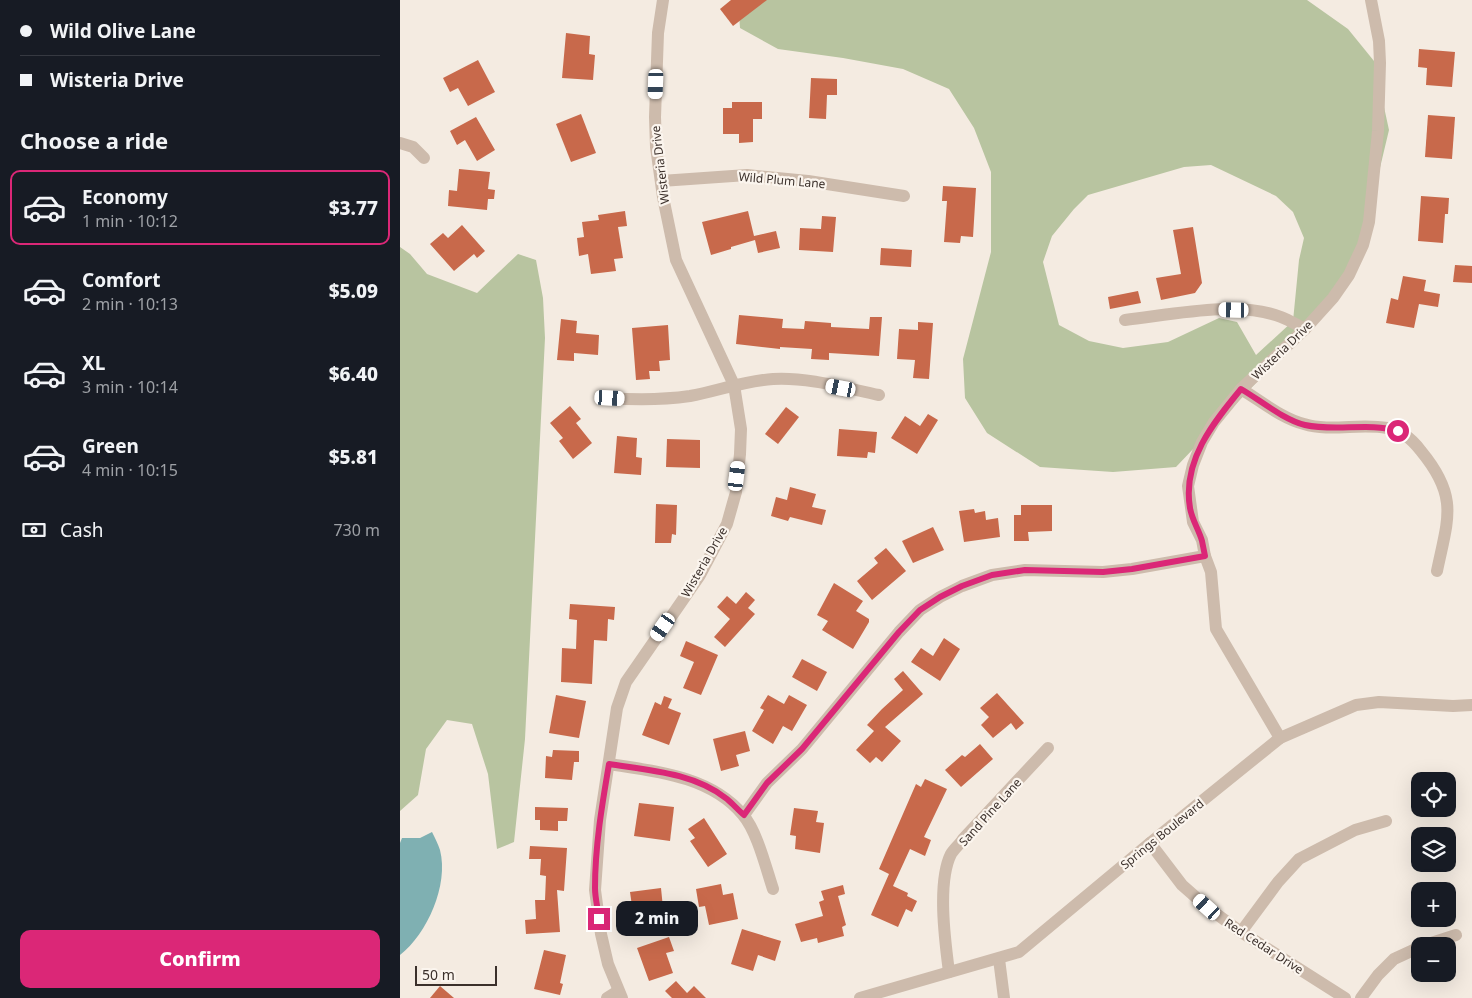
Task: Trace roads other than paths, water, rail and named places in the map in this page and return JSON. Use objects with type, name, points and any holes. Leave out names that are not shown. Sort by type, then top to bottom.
[{"type":"street","name":"Wisteria Drive","points":[[616,996],[608,964],[595,890],[600,820],[617,708],[626,682],[700,575],[727,524],[736,492],[740,454],[741,429],[734,384],[676,260],[668,225],[656,147],[655,117],[658,33],[663,0]]},
{"type":"street","name":"Wisteria Drive","points":[[1280,738],[1216,629],[1211,572],[1202,540],[1193,522],[1188,486],[1193,465],[1202,442],[1214,422],[1241,389],[1305,329],[1334,298],[1349,275],[1363,245],[1370,222],[1378,131],[1379,41],[1371,0]]},
{"type":"street","points":[[400,143],[413,147],[424,158]]},
{"type":"street","name":"Wild Plum Lane","points":[[661,181],[747,175],[808,181],[904,196]]},
{"type":"street","points":[[1125,320],[1218,310],[1251,310],[1280,316],[1305,329]]},
{"type":"street","points":[[610,398],[650,400],[692,395],[734,384],[775,379],[802,380],[879,395]]},
{"type":"street","points":[[1241,389],[1291,419],[1305,425],[1387,428],[1408,437],[1427,458],[1446,490],[1448,516],[1438,571]]},
{"type":"street","points":[[744,815],[767,783],[802,749],[899,632],[920,610],[940,597],[962,586],[992,575],[1017,571],[1113,571],[1205,556]]},
{"type":"street","name":"Springs Boulevard","points":[[860,998],[1019,952],[1150,842],[1280,738],[1356,706],[1378,702],[1453,706],[1472,704]]},
{"type":"street","name":"Sand Pine Lane","points":[[949,972],[943,924],[946,870],[951,854],[1048,748]]},
{"type":"street","points":[[609,764],[665,772],[701,784],[726,798],[744,815],[756,840],[773,889]]},
{"type":"street","points":[[1241,932],[1278,882],[1299,859],[1354,830],[1386,820]]},
{"type":"street","name":"Red Cedar Drive","points":[[1150,842],[1182,885],[1207,907],[1241,932],[1345,998]]},
{"type":"street","points":[[1450,937],[1456,935]]},
{"type":"street","points":[[1361,998],[1378,975],[1394,959],[1411,951]]},
{"type":"street","points":[[999,959],[1004,998]]},
{"type":"water","points":[[432,832],[440,850],[442,864],[438,893],[434,908],[427,922],[410,946],[400,955],[400,843],[402,838],[420,838]]}]
